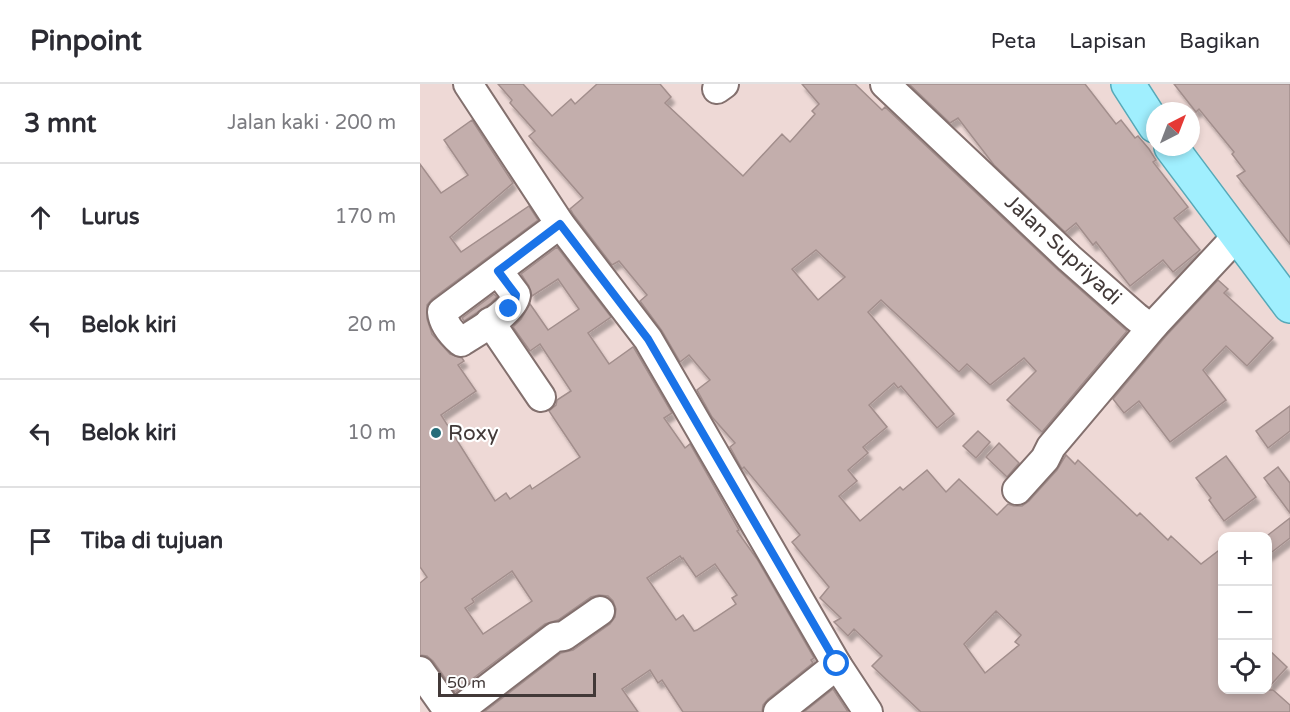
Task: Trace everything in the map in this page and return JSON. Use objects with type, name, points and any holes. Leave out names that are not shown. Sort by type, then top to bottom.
[{"type":"main road","points":[[1128,84],[1146,112]]},
{"type":"main road","points":[[1178,156],[1290,306]]},
{"type":"street","points":[[468,84],[560,224],[648,339],[867,712]]},
{"type":"street","name":"Jalan Supriyadi","points":[[885,84],[1094,280],[1145,324],[1154,325]]},
{"type":"street","points":[[498,271],[516,295],[515,301],[509,309],[461,342],[454,336],[442,312],[560,224]]},
{"type":"street","points":[[1017,490],[1154,325],[1238,235]]},
{"type":"street","points":[[490,322],[541,397]]},
{"type":"street","points":[[457,712],[555,637],[564,636],[600,611]]},
{"type":"street","points":[[778,712],[837,664]]},
{"type":"street","points":[[420,671],[449,712]]},
{"type":"building","points":[[498,84],[523,84],[552,116],[571,99],[575,104],[597,84],[660,84],[671,97],[665,103],[743,176],[782,134],[790,142],[815,114],[812,111],[819,104],[802,84],[855,84],[882,110],[885,107],[1058,270],[1127,331],[1042,432],[1007,400],[1036,371],[1024,358],[990,385],[967,364],[959,372],[881,300],[868,312],[954,414],[937,428],[901,386],[898,388],[894,383],[869,405],[887,427],[863,447],[868,453],[848,470],[857,481],[839,496],[860,521],[900,487],[903,490],[927,470],[946,492],[959,479],[997,515],[1008,504],[1022,506],[1029,501],[1057,470],[1066,455],[1075,464],[1078,460],[1137,516],[1140,513],[1168,540],[1171,536],[1201,564],[1218,551],[1218,694],[1272,694],[1273,690],[1290,705],[1290,712],[921,712],[872,666],[882,656],[854,629],[848,636],[834,622],[841,618],[820,598],[829,587],[792,542],[800,535],[744,467],[742,469],[730,447],[735,443],[712,417],[697,390],[710,380],[689,355],[680,362],[662,331],[640,301],[647,295],[619,261],[612,265],[573,214],[570,209],[583,198],[529,136],[535,131],[510,103],[512,100]],"holes":[[[816,250],[845,277],[818,300],[792,269]],[[996,611],[1021,635],[1015,642],[1019,645],[985,673],[964,644]]]},
{"type":"building","points":[[909,84],[1085,84],[1116,124],[1121,120],[1135,138],[1138,136],[1146,145],[1146,156],[1153,156],[1156,160],[1153,162],[1188,207],[1174,218],[1200,250],[1173,272],[1163,260],[1130,286],[1096,242],[1093,245],[1076,223],[1065,232],[994,165],[958,118],[950,123]]},
{"type":"building","points":[[1174,84],[1290,84],[1290,244],[1237,176],[1245,171],[1232,154],[1234,152],[1200,110],[1200,102],[1188,102]]},
{"type":"building","points":[[472,120],[513,183],[450,237],[461,252],[529,206],[538,220],[427,305],[427,319],[432,334],[450,354],[462,358],[464,361],[458,365],[476,391],[441,415],[495,501],[506,493],[510,499],[530,485],[532,489],[580,457],[549,411],[556,405],[557,400],[571,391],[540,344],[530,351],[513,327],[530,304],[548,330],[579,309],[558,279],[532,296],[521,274],[557,247],[611,317],[588,333],[609,364],[634,348],[672,413],[664,418],[685,448],[690,444],[739,530],[737,531],[757,559],[814,658],[811,660],[813,663],[768,699],[763,705],[762,712],[683,712],[662,680],[658,683],[650,670],[622,689],[638,712],[484,712],[561,653],[573,650],[610,624],[615,617],[616,609],[608,596],[591,597],[558,620],[545,624],[455,692],[433,661],[427,656],[420,655],[420,583],[427,577],[420,567],[420,164],[441,193],[468,175],[444,140]],"holes":[[[680,556],[696,577],[715,564],[737,595],[732,598],[736,604],[694,631],[683,615],[676,620],[647,578]],[[512,571],[532,601],[483,634],[465,608],[474,602],[472,599]]]},
{"type":"building","points":[[1218,280],[1228,289],[1224,293],[1273,338],[1247,366],[1226,346],[1203,370],[1226,400],[1170,442],[1139,401],[1124,413],[1113,399],[1166,336]]},
{"type":"building","points":[[494,294],[497,297],[491,303],[464,321],[462,318]]},
{"type":"building","points":[[1290,406],[1290,431],[1268,448],[1256,431]]},
{"type":"building","points":[[978,431],[990,442],[976,458],[963,446]]},
{"type":"building","points":[[999,443],[1019,463],[1007,477],[986,457]]},
{"type":"building","points":[[1226,456],[1256,497],[1224,521],[1196,478]]},
{"type":"building","points":[[1278,467],[1290,483],[1290,513],[1264,478]]},
{"type":"building","points":[[1290,518],[1290,538],[1272,552],[1272,532]]},
{"type":"building","points":[[1272,653],[1287,667],[1272,684]]},
{"type":"building","points":[[833,689],[848,712],[804,712]]},
{"type":"place","name":"Roxy","points":[[436,433]]},
{"type":"route","points":[[509,309],[516,295],[498,271],[560,224],[648,339],[837,664]]}]
